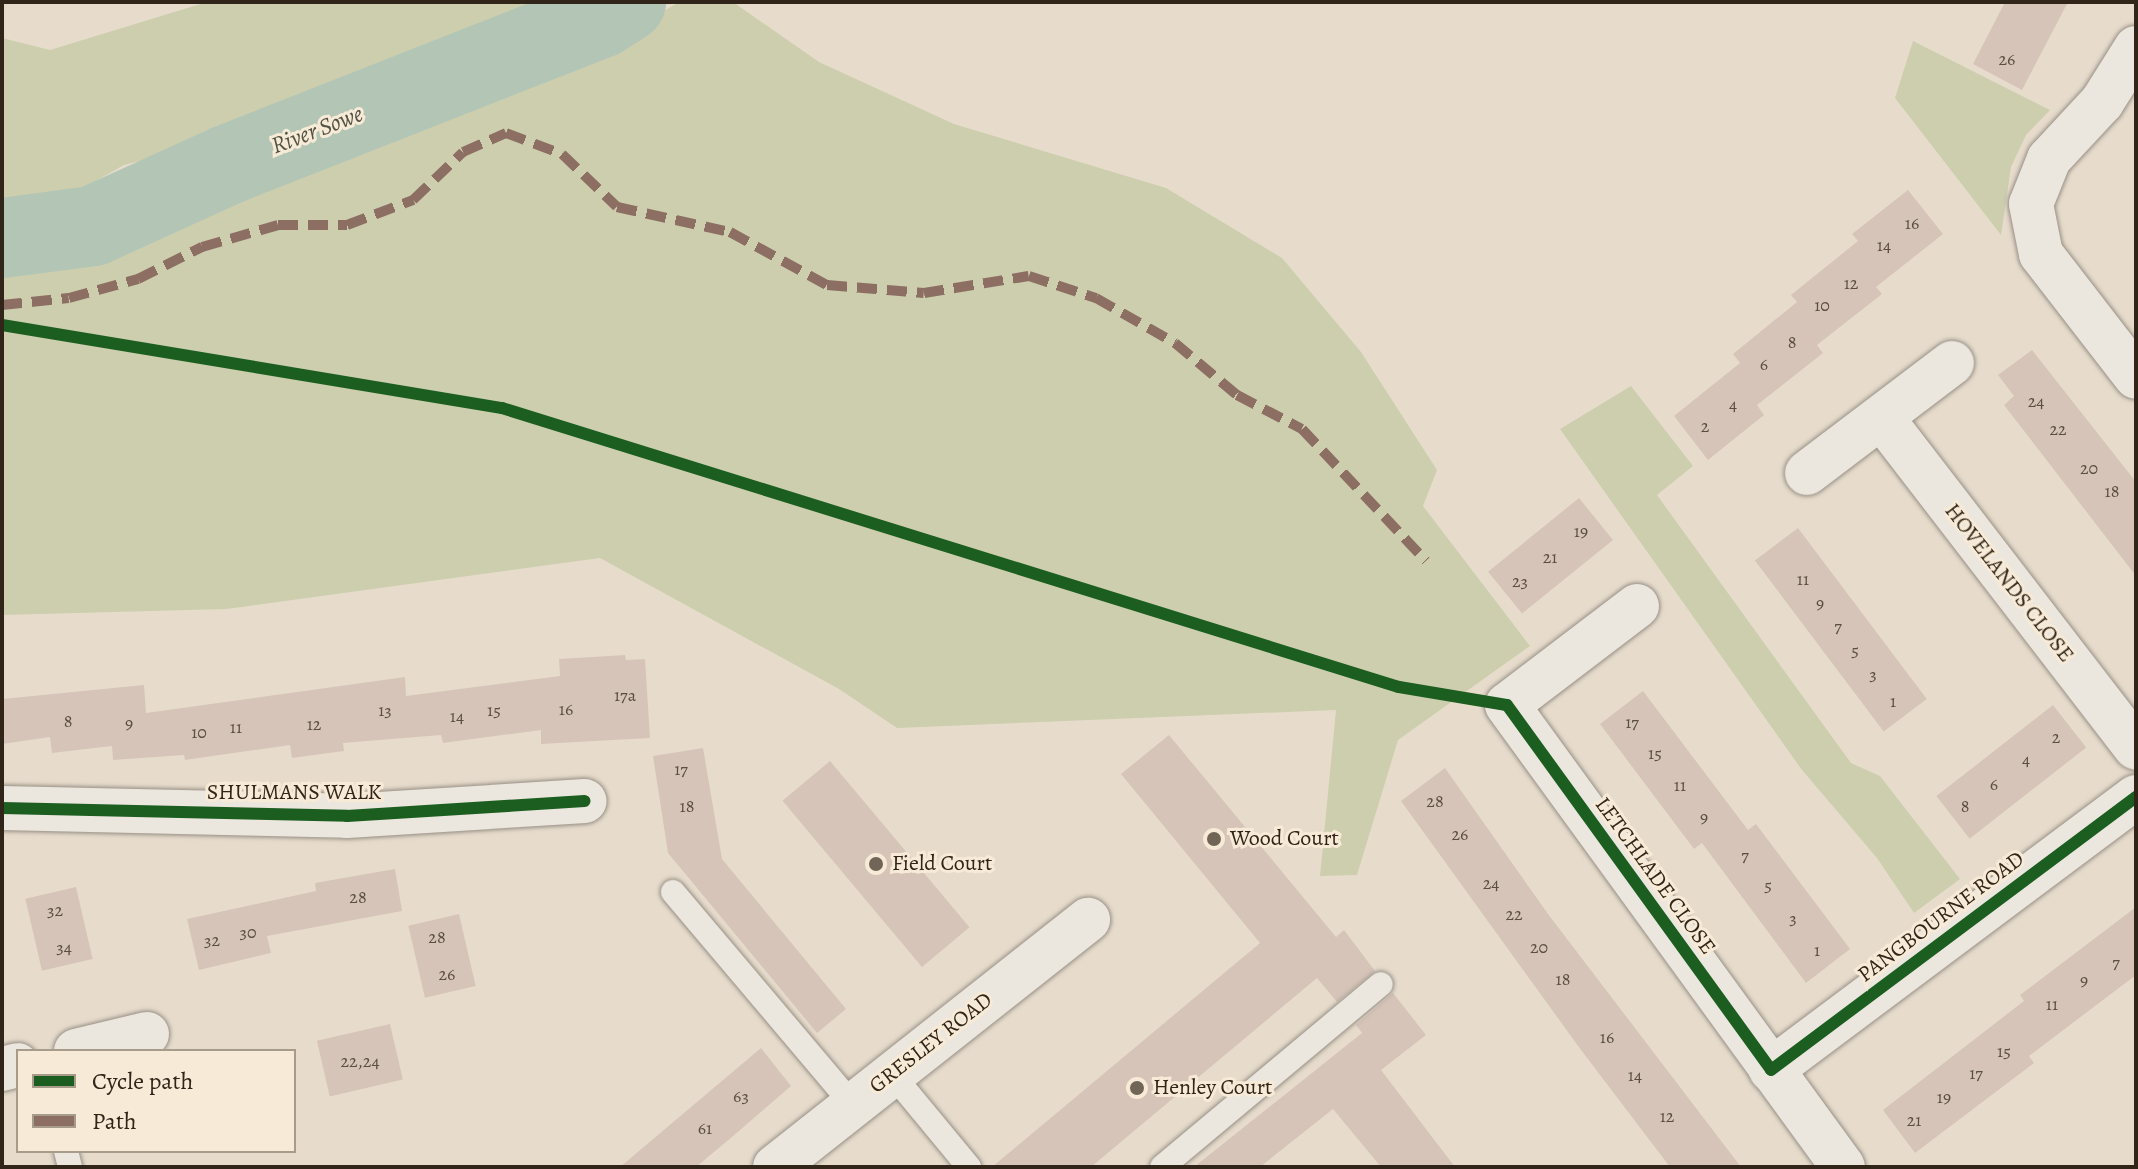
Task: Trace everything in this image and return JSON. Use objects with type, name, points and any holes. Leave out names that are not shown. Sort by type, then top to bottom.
[{"type":"street","points":[[2136,48],[2102,102],[2049,159],[2031,204],[2041,254],[2136,377]]},
{"type":"street","points":[[1807,473],[1952,363]]},
{"type":"street","name":"HOVELANDS CLOSE","points":[[1882,418],[2136,748]]},
{"type":"street","name":"LETCHLADE CLOSE","points":[[1637,606],[1507,705],[1843,1167]]},
{"type":"street","name":"PANGBOURNE ROAD","points":[[1771,1070],[2136,797]]},
{"type":"street","name":"SHULMANS WALK","points":[[2,808],[347,816],[585,801]]},
{"type":"street","name":"GRESLEY ROAD","points":[[775,1167],[1088,920]]},
{"type":"street","points":[[84,1049],[147,1034]]},
{"type":"lane","points":[[673,892],[853,1105]]},
{"type":"lane","points":[[1162,1167],[1381,984]]},
{"type":"lane","points":[[892,1074],[969,1167]]},
{"type":"green space","points":[[207,2],[581,2],[277,125],[124,165],[85,187],[53,214],[2,223],[2,38],[50,50]]},
{"type":"green space","points":[[679,2],[733,2],[819,62],[954,124],[1166,188],[1282,258],[1361,352],[1437,470],[1423,506],[1530,646],[1398,740],[1357,875],[1320,876],[1336,710],[897,728],[839,689],[600,558],[227,609],[2,615],[2,265],[104,253],[465,106],[538,67],[609,44]]},
{"type":"green space","points":[[1913,41],[2050,110],[2026,135],[2011,167],[2001,235],[1895,98]]},
{"type":"green space","points":[[1631,386],[1693,466],[1657,495],[1851,763],[1880,776],[1960,879],[1914,913],[1877,858],[1802,770],[1560,429]]},
{"type":"building","points":[[2005,2],[2068,2],[2022,90],[1973,64]]},
{"type":"building","points":[[1908,190],[1943,234],[1876,287],[1882,294],[1817,345],[1823,353],[1757,405],[1764,415],[1708,460],[1674,416],[1740,363],[1733,354],[1797,302],[1791,295],[1858,241],[1852,234]]},
{"type":"building","points":[[2032,350],[2136,482],[2136,576],[2004,405],[2014,396],[1998,375]]},
{"type":"building","points":[[1579,498],[1613,540],[1522,614],[1488,572]]},
{"type":"building","points":[[1798,528],[1927,699],[1884,731],[1755,560]]},
{"type":"building","points":[[625,655],[626,660],[645,659],[650,738],[541,744],[541,730],[443,743],[441,735],[343,743],[344,751],[292,758],[290,745],[185,760],[184,755],[113,760],[112,746],[52,753],[50,737],[2,744],[2,699],[144,685],[146,713],[405,677],[406,696],[560,676],[559,659]]},
{"type":"building","points":[[1643,691],[1748,830],[1756,824],[1850,949],[1806,983],[1702,843],[1694,849],[1600,724]]},
{"type":"building","points":[[2053,705],[2086,748],[1970,839],[1936,796]]},
{"type":"building","points":[[1169,735],[1336,937],[1344,930],[1375,971],[1337,1002],[1317,978],[1091,1167],[992,1167],[1260,943],[1121,774]]},
{"type":"building","points":[[703,748],[722,859],[846,1009],[817,1033],[668,853],[653,756]]},
{"type":"building","name":"Field Court","points":[[830,761],[969,927],[922,967],[783,801]]},
{"type":"building","points":[[1445,768],[1548,914],[1741,1167],[1670,1167],[1581,1050],[1401,801]]},
{"type":"building","points":[[395,869],[402,911],[267,936],[271,953],[199,970],[187,919],[316,891],[315,883]]},
{"type":"building","points":[[76,887],[93,959],[42,971],[25,899]]},
{"type":"building","points":[[2136,907],[2136,975],[2029,1056],[2034,1063],[1915,1153],[1883,1110],[2024,1001],[2020,995]]},
{"type":"building","points":[[459,914],[476,986],[425,998],[408,926]]},
{"type":"building","points":[[1393,993],[1426,1035],[1381,1070],[1455,1167],[1381,1167],[1333,1109],[1260,1167],[1194,1167],[1362,1033],[1356,1025]]},
{"type":"building","points":[[390,1024],[403,1080],[330,1096],[317,1041]]},
{"type":"building","points":[[761,1048],[791,1086],[732,1137],[696,1167],[620,1167]]},
{"type":"waterway","name":"River Sowe","points":[[2,238],[93,226],[227,165],[601,18],[626,2]]},
{"type":"marked path","points":[[2,305],[69,298],[138,279],[202,247],[278,225],[347,225],[413,200],[463,152],[506,133],[562,154],[617,207],[730,232],[827,285],[924,293],[1029,276],[1096,298],[1175,343],[1237,395],[1302,429],[1426,561]]},
{"type":"cycle path","points":[[2,325],[502,408],[1399,687],[1507,705],[1771,1070],[2136,797]]},
{"type":"cycle path","points":[[2,808],[347,816],[585,801]]},
{"type":"place","name":"Wood Court","points":[[1214,839]]},
{"type":"place","name":"Field Court","points":[[876,864]]},
{"type":"place","name":"Henley Court","points":[[1137,1088]]}]
